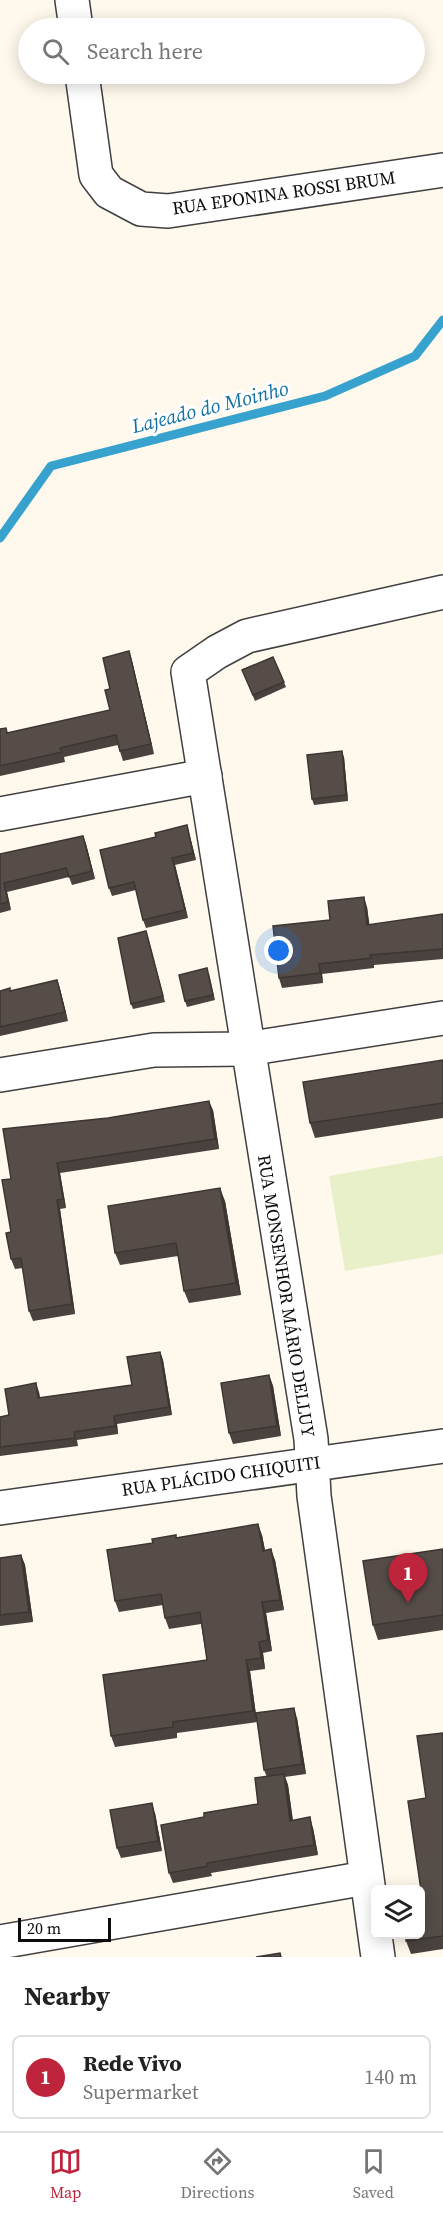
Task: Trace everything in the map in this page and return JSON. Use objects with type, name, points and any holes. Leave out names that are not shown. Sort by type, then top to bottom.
[{"type":"street","points":[[72,0],[75,18]]},
{"type":"street","name":"RUA EPONINA ROSSI BRUM","points":[[83,84],[96,175],[109,192],[141,209],[168,211],[443,170]]},
{"type":"street","name":"RUA MONSENHOR MÁRIO DELLUY","points":[[378,1957],[310,1464],[311,1439],[246,1049],[188,672],[217,652],[247,636],[443,592]]},
{"type":"street","points":[[0,814],[205,776]]},
{"type":"street","points":[[0,1075],[154,1050],[246,1049],[443,1018]]},
{"type":"street","name":"RUA PLÁCIDO CHIQUITI","points":[[0,1508],[443,1446]]},
{"type":"street","points":[[0,1942],[366,1878]]},
{"type":"green space","points":[[443,1156],[443,1254],[345,1271],[329,1176]]},
{"type":"building","points":[[129,651],[151,744],[120,751],[116,735],[60,748],[62,752],[0,766],[0,729],[6,728],[7,733],[110,710],[105,690],[110,689],[103,658]]},
{"type":"building","points":[[273,657],[284,682],[253,695],[242,670]]},
{"type":"building","points":[[342,751],[346,795],[312,799],[307,755]]},
{"type":"building","points":[[187,825],[193,853],[172,858],[185,910],[143,920],[134,882],[109,888],[100,850],[156,837],[155,833]]},
{"type":"building","points":[[83,836],[92,871],[69,877],[66,868],[4,883],[8,902],[0,904],[0,854]]},
{"type":"building","points":[[364,897],[367,925],[443,914],[443,949],[370,955],[371,958],[319,964],[320,973],[279,978],[273,926],[330,920],[328,901]]},
{"type":"building","points":[[146,931],[163,996],[131,1004],[118,938]]},
{"type":"building","points":[[207,968],[213,995],[185,1001],[179,975]]},
{"type":"building","points":[[57,980],[65,1012],[0,1027],[0,991],[10,988],[10,991]]},
{"type":"building","points":[[443,1060],[443,1103],[310,1123],[303,1082]]},
{"type":"building","points":[[209,1101],[215,1139],[57,1163],[63,1199],[57,1200],[72,1304],[29,1311],[21,1258],[11,1259],[6,1233],[11,1232],[2,1180],[11,1179],[3,1129],[108,1118]]},
{"type":"building","points":[[220,1188],[236,1283],[184,1291],[176,1243],[115,1253],[108,1206]]},
{"type":"building","points":[[160,1352],[169,1407],[114,1416],[115,1426],[74,1432],[75,1438],[0,1447],[0,1417],[9,1415],[5,1389],[36,1383],[38,1398],[132,1385],[127,1357]]},
{"type":"building","points":[[269,1375],[277,1426],[229,1433],[221,1383]]},
{"type":"building","points":[[258,1524],[263,1551],[271,1549],[280,1600],[262,1602],[268,1640],[259,1642],[261,1658],[246,1660],[253,1711],[173,1722],[173,1727],[111,1736],[103,1675],[207,1660],[200,1612],[165,1618],[161,1594],[115,1601],[107,1550],[153,1543],[152,1539],[176,1535],[176,1538]]},
{"type":"building","points":[[443,1549],[443,1615],[373,1625],[363,1561]]},
{"type":"building","points":[[21,1555],[29,1612],[0,1615],[0,1558]]},
{"type":"building","points":[[294,1708],[302,1764],[264,1770],[256,1713]]},
{"type":"building","points":[[443,1733],[443,1936],[425,1938],[425,1885],[420,1885],[408,1801],[426,1798],[417,1736]]},
{"type":"building","points":[[284,1774],[290,1821],[310,1817],[314,1845],[207,1863],[208,1866],[169,1873],[161,1825],[204,1817],[204,1813],[258,1804],[255,1778]]},
{"type":"building","points":[[152,1803],[158,1841],[117,1848],[110,1810]]},
{"type":"building","points":[[280,1953],[281,1957],[256,1957]]},
{"type":"waterway","name":"Lajeado do Moinho","points":[[0,538],[51,466],[325,396],[415,356],[443,320]]},
{"type":"place","name":"Rede Vivo","points":[[408,1603]]}]
